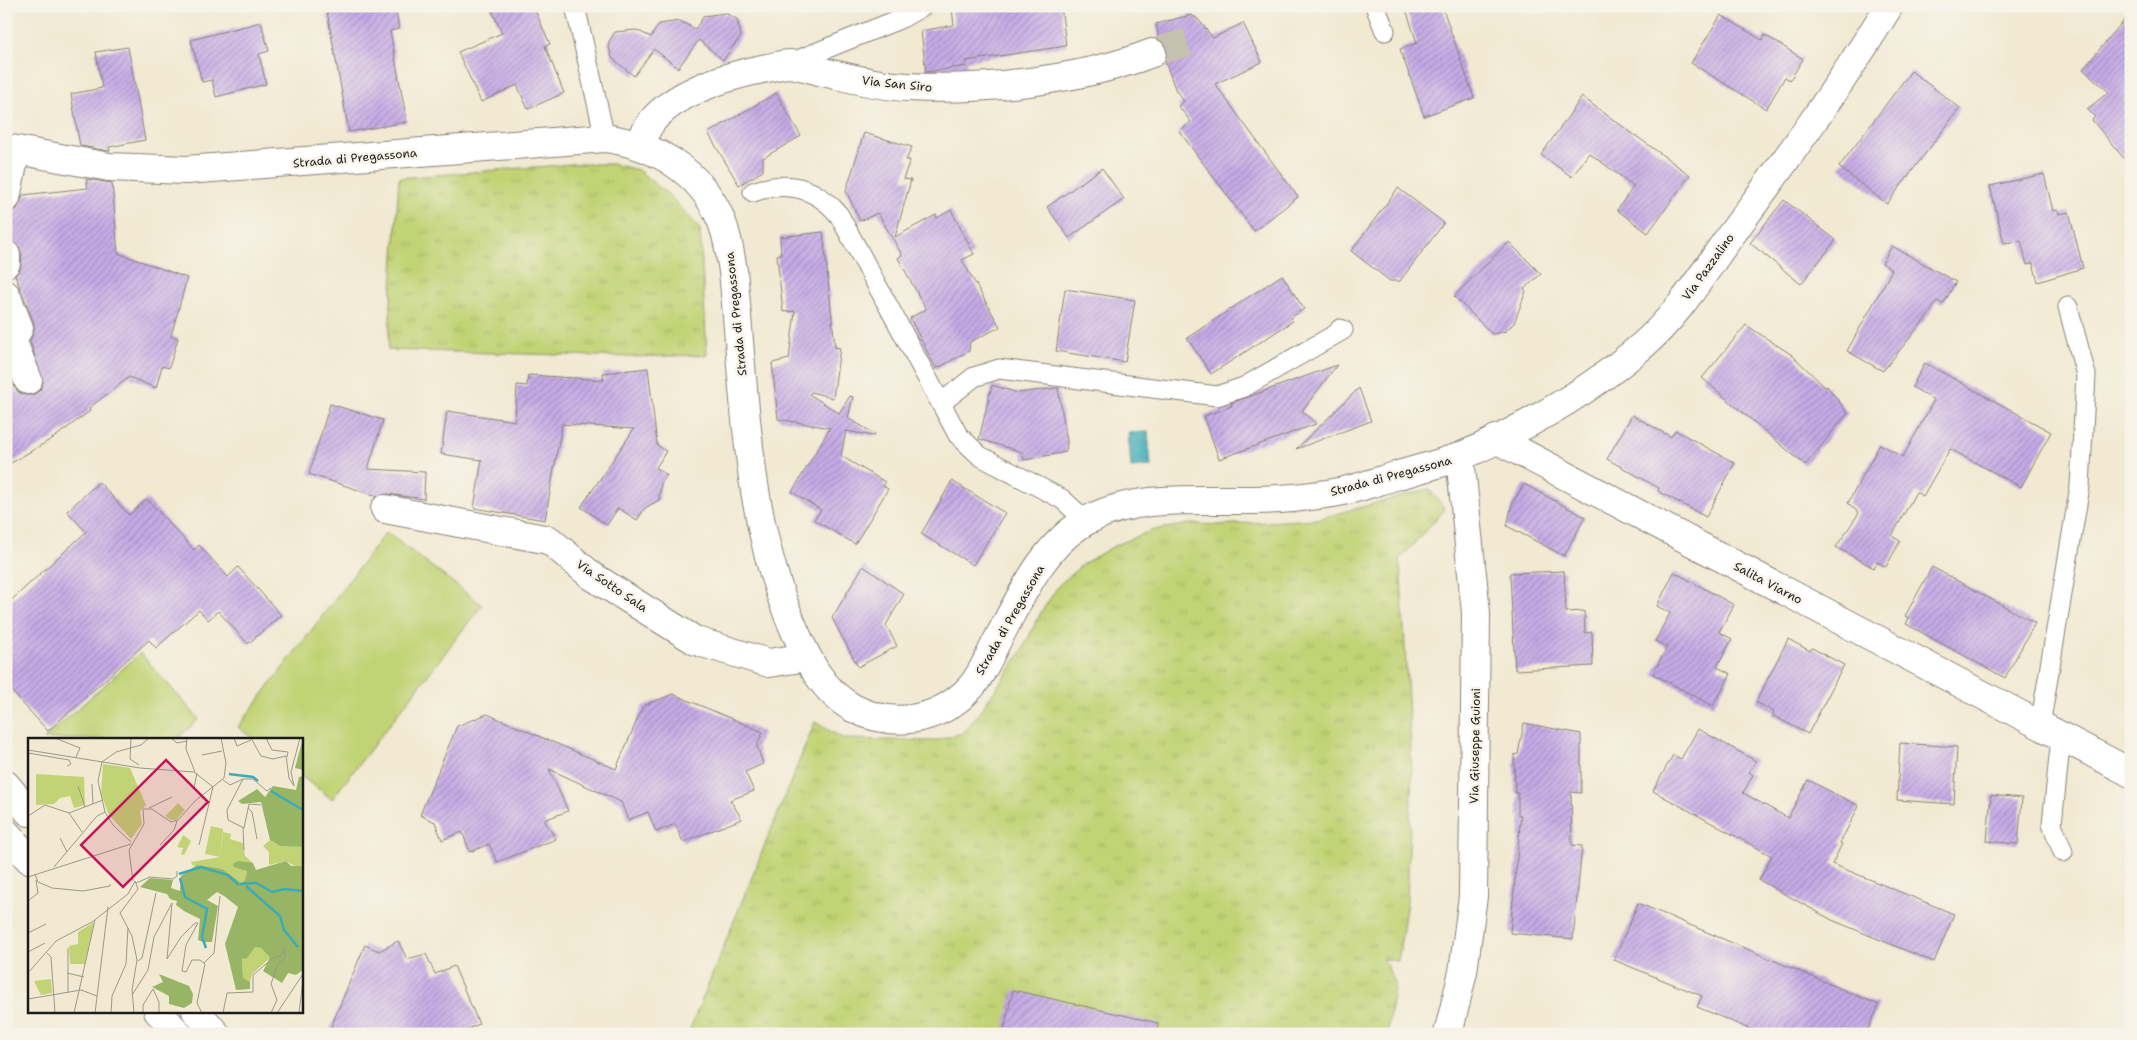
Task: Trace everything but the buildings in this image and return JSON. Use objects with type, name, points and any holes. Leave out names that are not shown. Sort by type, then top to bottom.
[{"type":"street","name":"Via Pazzalino","points":[[1460,457],[1558,407],[1595,383],[1646,343],[1675,311],[1767,185],[1889,6]]},
{"type":"street","name":"Via San Siro","points":[[639,144],[651,122],[659,114],[676,101],[702,87],[738,73],[788,64],[873,84],[946,88],[997,84],[1093,72],[1120,65],[1152,53]]},
{"type":"street","name":"Strada di Pregassona","points":[[11,149],[109,167],[186,170],[605,138],[639,144],[666,157],[693,179],[713,204],[727,239],[734,272],[748,443],[762,533],[785,608],[807,657],[827,689],[860,711],[877,717],[912,720],[942,709],[969,688],[979,675],[1019,599],[1048,555],[1072,531],[1086,521],[1116,510],[1148,504],[1186,500],[1256,500],[1336,493],[1460,457]]},
{"type":"street","points":[[6,198],[11,149]]},
{"type":"street","points":[[6,255],[6,263]]},
{"type":"street","points":[[6,295],[19,328],[9,342],[28,380]]},
{"type":"street","name":"Salita Viarno","points":[[1496,439],[2131,773]]},
{"type":"street","name":"Via Giuseppe Guioni","points":[[1448,1034],[1464,972],[1473,896],[1476,613],[1460,457]]},
{"type":"street","name":"Via Sotto Sala","points":[[385,509],[549,540],[592,576],[696,641],[769,663],[807,657]]},
{"type":"street","points":[[6,785],[28,811]]},
{"type":"street","points":[[6,834],[28,858]]},
{"type":"street","points":[[159,1012],[178,1034]]},
{"type":"street","points":[[197,1012],[216,1034]]},
{"type":"lane","points":[[575,6],[605,138]]},
{"type":"lane","points":[[788,64],[902,18],[923,6]]},
{"type":"lane","points":[[1375,6],[1386,31]]},
{"type":"lane","points":[[753,192],[784,185],[804,188],[818,194],[830,204],[839,215],[950,422],[968,447],[980,456],[1062,499],[1086,521]]},
{"type":"lane","points":[[2063,852],[2052,824],[2050,732],[2080,486],[2086,375],[2068,307]]},
{"type":"lane","points":[[941,403],[974,378],[999,369],[1217,396],[1244,387],[1343,330],[1340,329]]},
{"type":"green space","points":[[572,164],[613,164],[638,170],[671,197],[700,229],[707,355],[632,357],[388,350],[399,178]]},
{"type":"green space","points":[[1429,489],[1445,509],[1400,559],[1412,771],[1407,901],[1398,961],[1383,959],[1395,982],[1387,1034],[688,1034],[815,722],[844,739],[934,741],[962,733],[974,720],[1021,653],[1040,614],[1059,585],[1083,564],[1114,546],[1153,530],[1191,524],[1218,525],[1317,519]]},
{"type":"green space","points":[[386,532],[482,605],[332,799],[302,777],[302,738],[252,738],[238,727]]},
{"type":"green space","points":[[140,653],[199,719],[178,738],[45,738]]},
{"type":"water","points":[[1148,432],[1151,466],[1131,468],[1128,433]]},
{"type":"tunnel","points":[[1161,50],[1199,39]]}]
